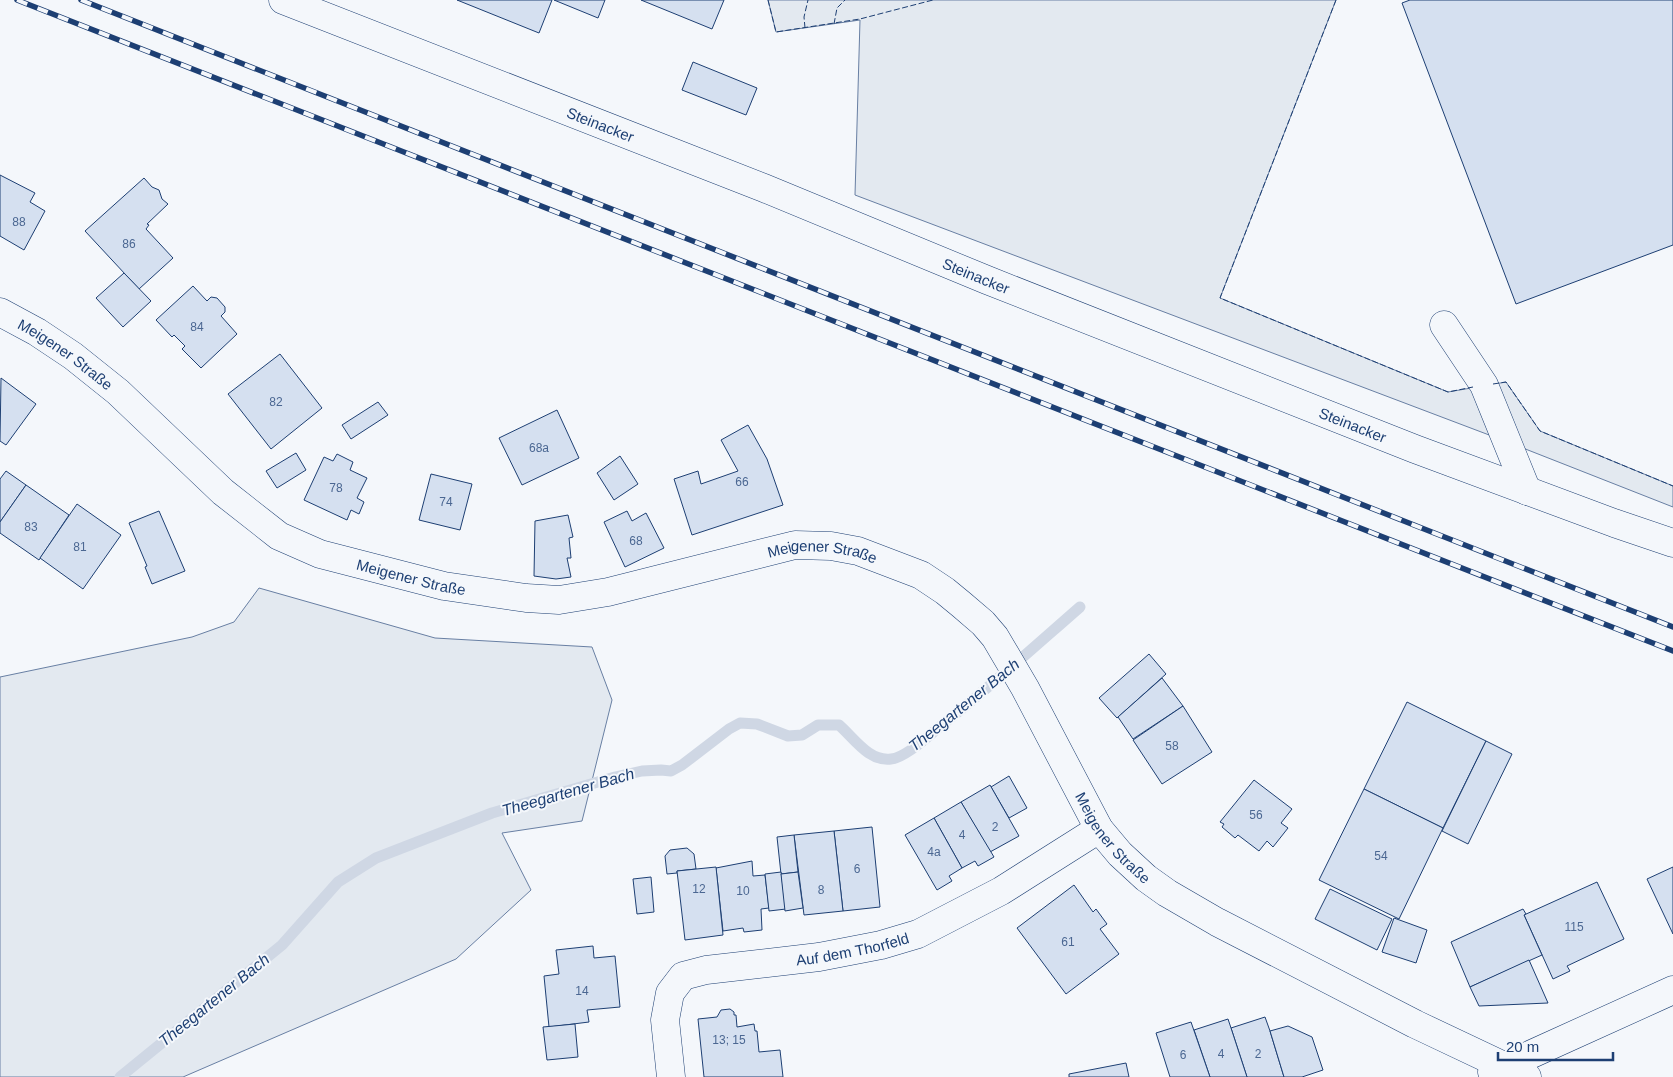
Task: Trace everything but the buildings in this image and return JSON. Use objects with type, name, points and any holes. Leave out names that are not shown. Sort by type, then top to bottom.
[{"type":"street","name":"Steinacker","points":[[283,0],[764,188],[986,280],[1526,491],[1673,543]]},
{"type":"street","name":"Meigener Straße","points":[[0,312],[37,332],[73,356],[118,392],[223,492],[279,536],[320,554],[444,586],[526,598],[559,600],[608,592],[795,544],[831,546],[858,551],[921,575],[945,590],[983,623],[994,637],[1025,688],[1099,829],[1120,854],[1146,878],[1188,907],[1398,1015],[1492,1072],[1527,1077]]},
{"type":"street","points":[[1444,326],[1484,385],[1526,491]]},
{"type":"street","name":"Auf dem Thorfeld","points":[[671,1077],[665,1020],[670,993],[683,976],[706,970],[819,957],[881,945],[918,934],[1002,891],[1099,829]]},
{"type":"street","points":[[1492,1072],[1673,990]]},
{"type":"shaded area","points":[[768,0],[1336,0],[1220,298],[1448,392],[1506,382],[1540,431],[1673,486],[1673,507],[1505,441],[855,195],[860,20],[776,32]]},
{"type":"shaded area","points":[[259,588],[435,638],[592,647],[612,700],[582,821],[502,833],[531,890],[456,959],[183,1077],[0,1077],[0,677],[192,637],[234,622]]},
{"type":"waterway","name":"Theegartener Bach","points":[[120,1077],[282,945],[338,882],[376,858],[492,813],[615,777],[642,771],[671,771],[740,723],[757,724],[788,736],[802,735],[818,725],[839,725],[869,753],[883,759],[896,758],[916,746],[974,699],[1080,607]]},
{"type":"railway","points":[[17,0],[1673,651]]},
{"type":"railway","points":[[81,0],[1673,627]]},
{"type":"fence","points":[[768,0],[776,32],[860,19],[933,0]]},
{"type":"fence","points":[[805,28],[804,17],[808,0]]},
{"type":"fence","points":[[834,24],[837,8],[845,0]]},
{"type":"fence","points":[[1336,0],[1220,298],[1448,392],[1473,387]]},
{"type":"fence","points":[[1493,384],[1506,382],[1540,431],[1673,486]]}]
